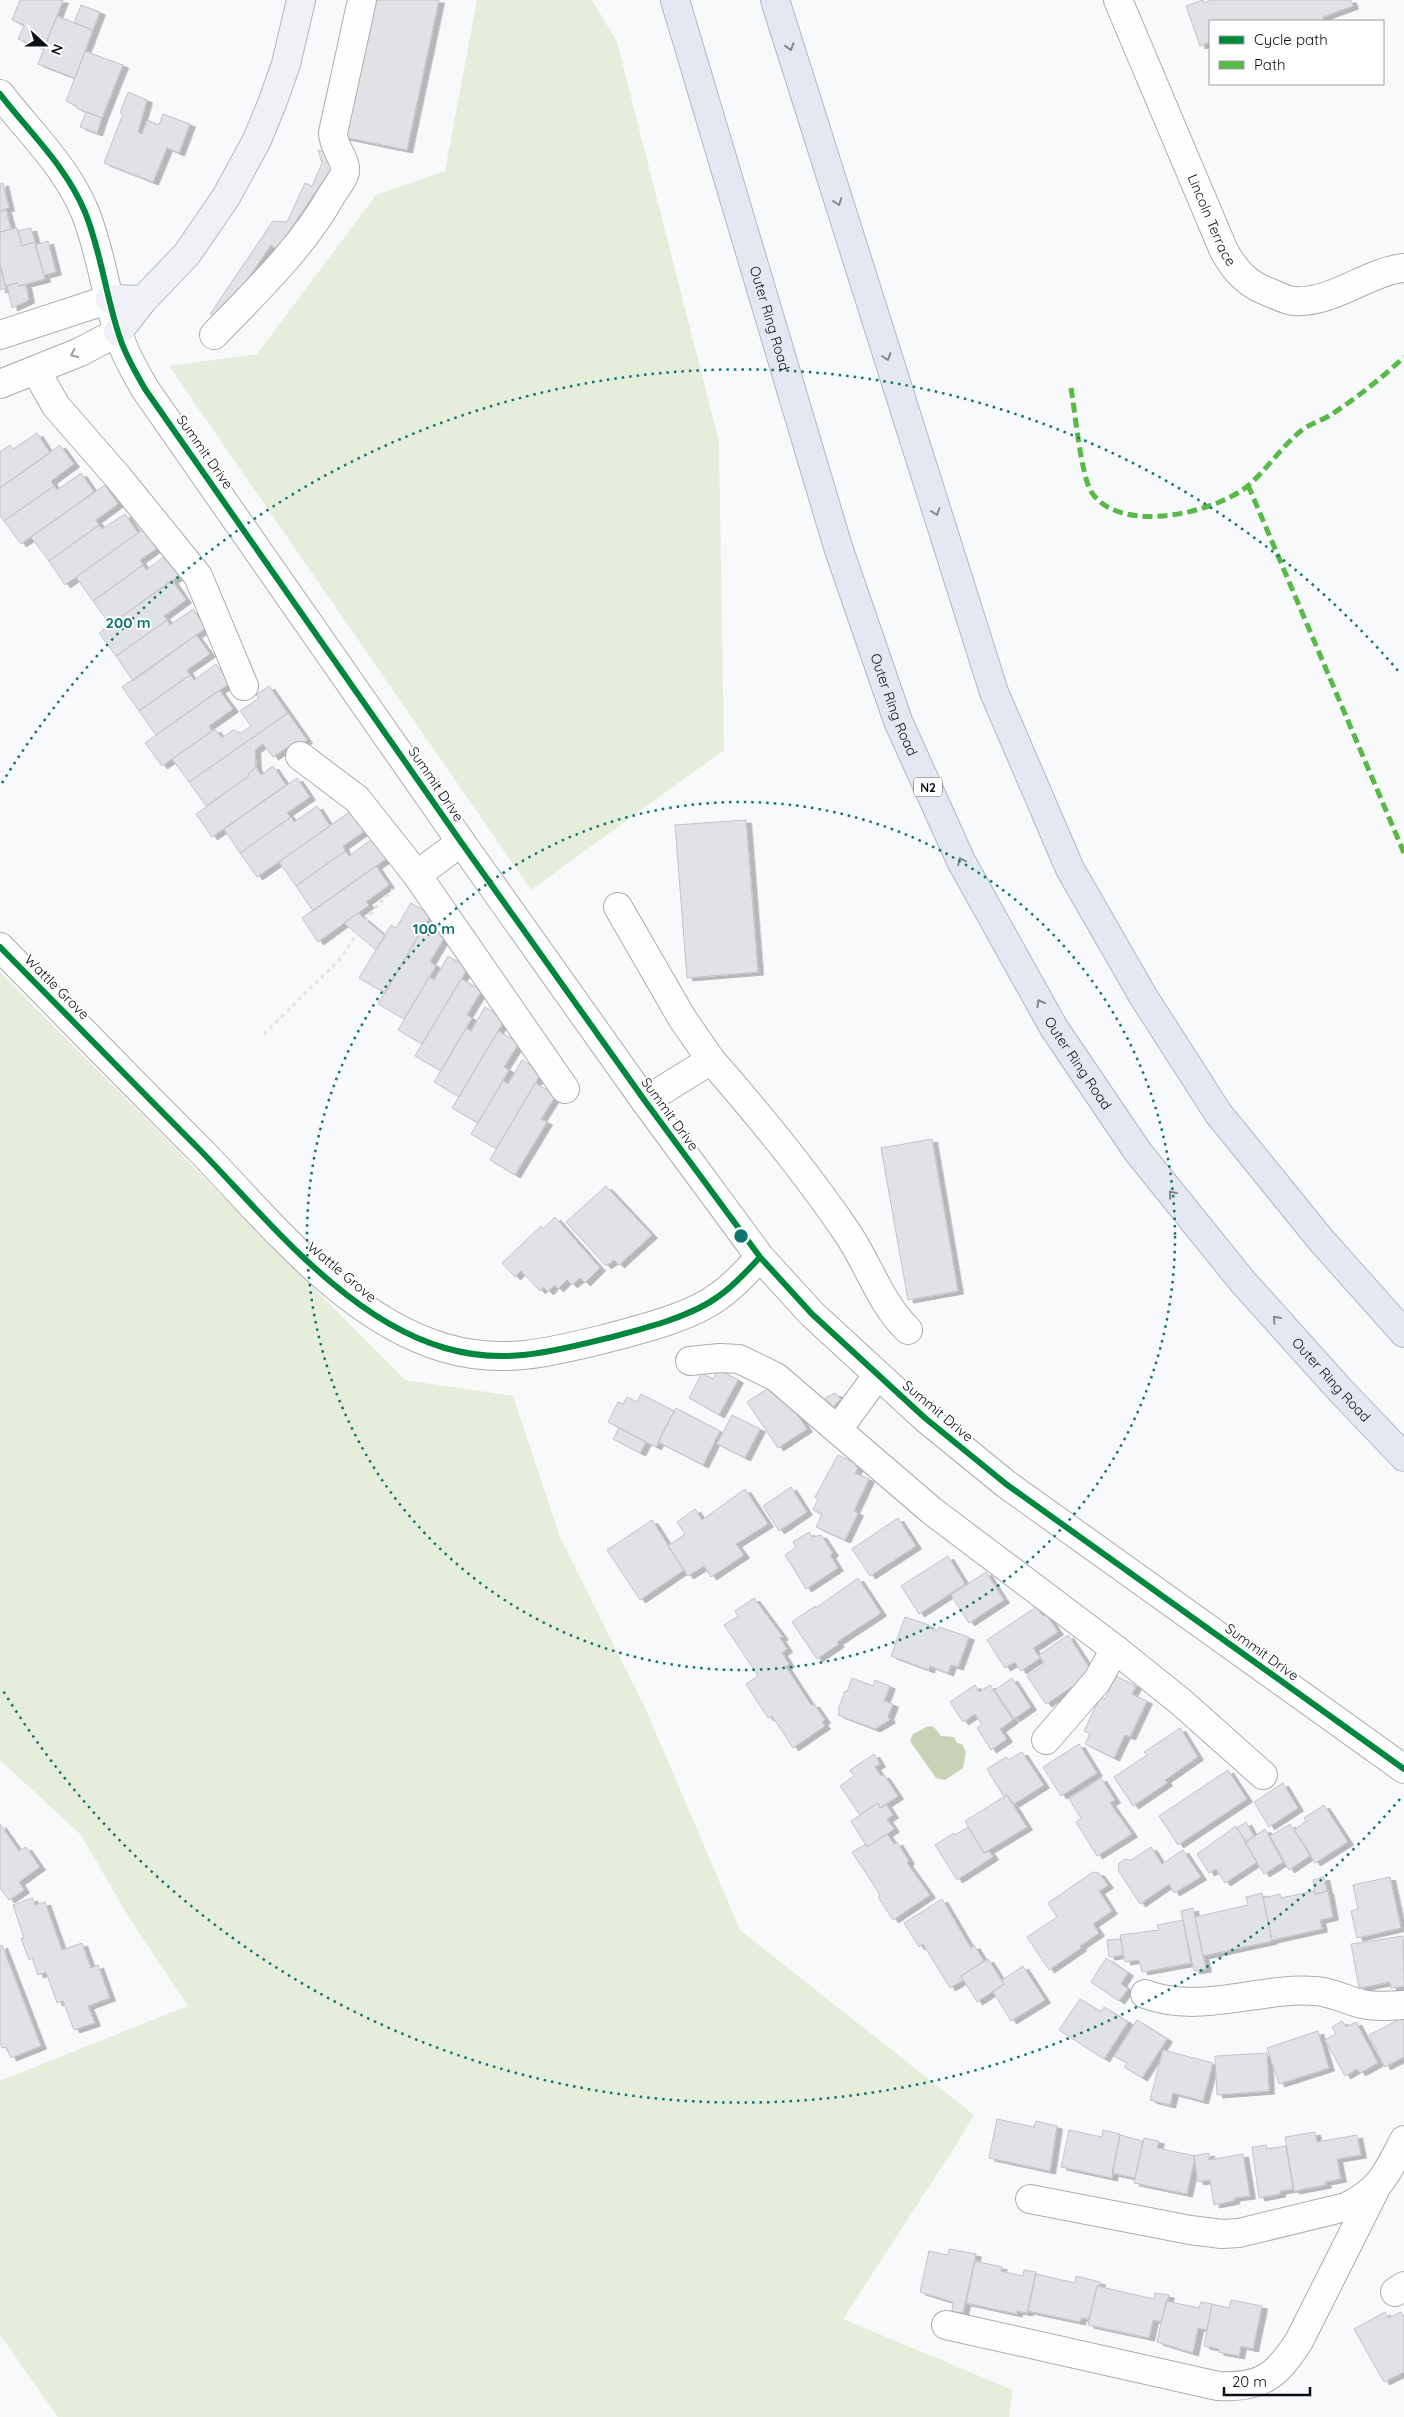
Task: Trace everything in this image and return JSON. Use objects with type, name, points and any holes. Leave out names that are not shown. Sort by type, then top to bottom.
[{"type":"highway","name":"Outer Ring Road","points":[[675,0],[838,547],[898,721],[961,861],[1054,1028],[1138,1152],[1242,1282],[1404,1457]]},
{"type":"highway","points":[[775,0],[994,692],[1070,869],[1143,996],[1218,1113],[1321,1240],[1404,1333]]},
{"type":"main road","points":[[118,332],[144,300],[187,254],[226,197],[257,140],[286,64],[301,0]]},
{"type":"main road","points":[[110,299],[144,300]]},
{"type":"street","points":[[214,335],[300,242],[322,212],[345,172],[344,163],[333,143],[362,0]]},
{"type":"street","name":"Lincoln Terrace","points":[[1118,0],[1224,251],[1233,267],[1245,280],[1257,288],[1293,301],[1332,294],[1371,277],[1404,268]]},
{"type":"street","name":"Summit Drive","points":[[0,94],[69,179],[85,212],[100,259],[118,332],[129,362],[145,389],[461,842],[645,1101],[760,1257],[812,1314],[877,1376],[1006,1484],[1404,1769]]},
{"type":"street","points":[[0,335],[110,299]]},
{"type":"street","points":[[0,384],[36,371],[118,332]]},
{"type":"street","points":[[36,371],[56,406],[118,476],[198,576],[244,686]]},
{"type":"street","points":[[300,756],[357,799],[417,875],[566,1089]]},
{"type":"street","points":[[417,875],[461,842]]},
{"type":"street","points":[[618,907],[682,1018],[711,1060],[776,1134],[808,1177],[849,1236],[878,1293],[892,1314],[908,1330]]},
{"type":"street","name":"Wattle Grove","points":[[0,947],[304,1256],[358,1304],[411,1336],[445,1348],[481,1356],[516,1357],[560,1350],[663,1322],[696,1308],[717,1298],[732,1286],[760,1257]]},
{"type":"street","points":[[645,1101],[711,1060]]},
{"type":"street","points":[[690,1361],[720,1358],[739,1359],[776,1377],[932,1511],[1115,1649],[1181,1702],[1262,1776]]},
{"type":"street","points":[[838,1429],[877,1376]]},
{"type":"street","points":[[1046,1740],[1097,1681],[1115,1649]]},
{"type":"street","points":[[1145,1994],[1163,2000],[1212,2002],[1289,1992],[1315,1991],[1333,1994],[1363,2004],[1380,2006],[1404,2005]]},
{"type":"street","points":[[946,2325],[1218,2386],[1243,2387],[1261,2381],[1288,2357],[1299,2341],[1375,2190],[1404,2140]]},
{"type":"street","points":[[1030,2199],[1190,2230],[1222,2234],[1260,2229],[1346,2207],[1375,2190]]},
{"type":"path","points":[[264,1034],[340,958],[375,908],[391,890],[417,875]]},
{"type":"shaded area","points":[[477,0],[592,0],[617,42],[719,442],[724,750],[531,890],[169,366],[257,354],[376,195],[445,171]]},
{"type":"shaded area","points":[[0,972],[405,1380],[513,1396],[560,1537],[647,1712],[740,1930],[974,2115],[843,2319],[1013,2390],[1009,2417],[58,2417],[0,2335],[0,2081],[188,2006],[128,1916],[81,1835],[0,1760]]},
{"type":"shaded area","points":[[928,1726],[934,1727],[941,1736],[954,1737],[957,1743],[962,1744],[966,1752],[963,1768],[945,1780],[936,1778],[910,1741],[913,1734]]},
{"type":"building","points":[[20,0],[63,0],[44,49],[18,39],[24,25],[12,20]]},
{"type":"building","points":[[368,0],[439,0],[407,150],[339,136]]},
{"type":"building","points":[[1203,0],[1204,3],[1210,0],[1351,0],[1353,6],[1323,17],[1324,20],[1209,20],[1209,42],[1200,46],[1186,6]]},
{"type":"building","points":[[81,5],[100,12],[93,30],[74,23]]},
{"type":"building","points":[[57,16],[93,30],[75,78],[38,64]]},
{"type":"building","points":[[85,51],[123,65],[102,118],[76,108],[77,106],[66,101]]},
{"type":"building","points":[[128,92],[147,100],[138,132],[142,134],[147,120],[159,125],[163,114],[190,124],[179,153],[167,148],[153,182],[104,163],[123,114],[120,113]]},
{"type":"building","points":[[86,112],[102,118],[97,133],[80,127]]},
{"type":"building","points":[[318,150],[340,156],[277,249],[271,245],[219,321],[210,314],[273,221],[287,222],[305,183],[312,186],[322,163]]},
{"type":"building","points":[[3,183],[9,208],[0,211],[0,184]]},
{"type":"building","points":[[6,210],[11,229],[0,232],[0,212]]},
{"type":"building","points":[[17,228],[22,246],[35,242],[45,279],[18,286],[17,283],[5,286],[0,265],[0,232]]},
{"type":"building","points":[[31,228],[35,242],[22,246],[18,231]]},
{"type":"building","points":[[48,241],[56,272],[44,275],[35,245]]},
{"type":"building","points":[[0,265],[6,288],[0,290]]},
{"type":"building","points":[[17,283],[18,286],[26,285],[29,300],[12,308],[7,286]]},
{"type":"building","points":[[37,433],[50,453],[0,488],[0,452],[10,445],[13,449]]},
{"type":"building","points":[[60,445],[74,464],[51,481],[54,486],[4,521],[0,515],[0,488]]},
{"type":"building","points":[[81,473],[94,492],[21,544],[4,521],[54,486],[57,490]]},
{"type":"building","points":[[105,485],[118,504],[96,520],[99,525],[49,561],[31,537]]},
{"type":"building","points":[[125,514],[138,533],[65,585],[49,561],[99,525],[102,529]]},
{"type":"building","points":[[149,525],[163,544],[140,560],[143,565],[93,601],[76,577]]},
{"type":"building","points":[[169,553],[183,573],[110,625],[93,601],[143,565],[146,570]]},
{"type":"building","points":[[172,580],[186,600],[164,616],[167,620],[116,656],[99,633]]},
{"type":"building","points":[[193,609],[206,628],[133,681],[116,656],[167,620],[170,625]]},
{"type":"building","points":[[196,635],[210,654],[187,670],[190,675],[139,711],[122,687]]},
{"type":"building","points":[[216,664],[230,683],[156,735],[139,711],[190,675],[194,680]]},
{"type":"building","points":[[269,686],[288,713],[189,782],[172,759],[215,729],[222,738],[233,730],[241,733],[251,726],[240,711],[259,698],[256,695]]},
{"type":"building","points":[[219,690],[233,709],[209,726],[212,731],[162,766],[145,743]]},
{"type":"building","points":[[288,713],[307,740],[295,748],[292,744],[273,757],[263,744],[255,750],[256,767],[248,774],[249,776],[206,806],[189,782]]},
{"type":"building","points":[[273,766],[286,785],[212,837],[196,814],[249,776],[248,774],[256,767],[261,775]]},
{"type":"building","points":[[297,778],[310,797],[287,813],[291,817],[240,853],[224,829]]},
{"type":"building","points":[[317,806],[330,826],[257,877],[240,853],[291,817],[294,822]]},
{"type":"building","points":[[352,810],[366,830],[343,846],[345,851],[296,886],[279,862]]},
{"type":"building","points":[[746,820],[758,972],[687,978],[675,825]]},
{"type":"building","points":[[372,839],[386,859],[313,911],[296,886],[345,851],[349,856]]},
{"type":"building","points":[[376,866],[389,885],[366,902],[369,905],[318,942],[302,918]]},
{"type":"building","points":[[411,903],[431,915],[385,993],[359,978],[391,925],[396,928]]},
{"type":"building","points":[[358,913],[385,936],[376,950],[344,923]]},
{"type":"building","points":[[424,926],[444,938],[430,962],[436,966],[404,1019],[378,1004]]},
{"type":"building","points":[[448,956],[468,968],[422,1044],[398,1030],[429,977],[434,980]]},
{"type":"building","points":[[461,979],[482,990],[467,1015],[472,1018],[441,1071],[415,1056]]},
{"type":"building","points":[[485,1007],[505,1019],[459,1097],[434,1082],[466,1028],[471,1031]]},
{"type":"building","points":[[498,1031],[519,1043],[504,1067],[509,1070],[478,1123],[452,1108]]},
{"type":"building","points":[[522,1060],[542,1072],[496,1149],[471,1134],[503,1081],[508,1084]]},
{"type":"building","points":[[535,1083],[556,1095],[541,1119],[547,1122],[515,1175],[490,1160]]},
{"type":"building","points":[[932,1139],[958,1291],[908,1300],[881,1148]]},
{"type":"building","points":[[606,1186],[652,1235],[619,1265],[614,1260],[606,1266],[566,1222]]},
{"type":"building","points":[[555,1217],[600,1268],[585,1283],[580,1278],[572,1285],[567,1280],[558,1289],[554,1285],[548,1292],[543,1287],[540,1291],[521,1271],[515,1277],[502,1263],[541,1226],[543,1229]]},
{"type":"building","points":[[718,1369],[738,1380],[719,1415],[689,1398],[702,1373],[713,1379]]},
{"type":"building","points":[[776,1383],[807,1429],[778,1448],[747,1402]]},
{"type":"building","points":[[835,1393],[841,1399],[833,1407],[825,1398]]},
{"type":"building","points":[[641,1394],[674,1411],[656,1447],[608,1422],[618,1402],[623,1404],[627,1397],[637,1402]]},
{"type":"building","points":[[676,1408],[720,1431],[703,1465],[658,1442]]},
{"type":"building","points":[[732,1415],[760,1429],[745,1458],[717,1444]]},
{"type":"building","points":[[619,1428],[646,1442],[640,1453],[613,1439]]},
{"type":"building","points":[[838,1455],[859,1465],[855,1473],[869,1479],[854,1511],[858,1513],[845,1540],[816,1527],[822,1514],[813,1510],[818,1499],[815,1497]]},
{"type":"building","points":[[791,1487],[807,1512],[779,1531],[763,1506]]},
{"type":"building","points":[[745,1489],[768,1524],[736,1544],[744,1555],[711,1577],[704,1566],[688,1576],[668,1546],[685,1534],[677,1522],[695,1509],[702,1520]]},
{"type":"building","points":[[898,1518],[916,1546],[870,1576],[852,1549]]},
{"type":"building","points":[[652,1520],[684,1570],[640,1600],[607,1550]]},
{"type":"building","points":[[809,1532],[812,1537],[821,1535],[833,1553],[830,1555],[838,1568],[806,1589],[785,1555],[796,1547],[793,1542]]},
{"type":"building","points":[[948,1556],[965,1584],[919,1614],[901,1586]]},
{"type":"building","points":[[986,1572],[1004,1600],[969,1623],[951,1595]]},
{"type":"building","points":[[858,1578],[881,1613],[837,1642],[839,1644],[817,1659],[792,1622],[815,1606],[816,1608]]},
{"type":"building","points":[[754,1598],[783,1637],[780,1638],[787,1649],[782,1653],[789,1664],[786,1667],[811,1705],[814,1704],[825,1720],[822,1722],[825,1726],[793,1748],[772,1716],[768,1718],[746,1684],[758,1676],[724,1625],[738,1616],[735,1611]]},
{"type":"building","points":[[1036,1607],[1043,1616],[1046,1614],[1058,1632],[1033,1648],[1040,1658],[1021,1671],[1015,1662],[1005,1668],[987,1640]]},
{"type":"building","points":[[905,1617],[929,1625],[928,1628],[937,1631],[939,1627],[969,1637],[958,1667],[951,1665],[948,1673],[930,1666],[929,1670],[891,1656]]},
{"type":"building","points":[[1068,1635],[1093,1673],[1046,1704],[1027,1676],[1045,1664],[1039,1655]]},
{"type":"building","points":[[1116,1676],[1136,1686],[1132,1694],[1147,1701],[1130,1737],[1125,1735],[1114,1758],[1085,1744],[1090,1734],[1084,1731],[1100,1697],[1105,1699]]},
{"type":"building","points":[[852,1678],[873,1686],[875,1680],[890,1686],[884,1701],[893,1704],[888,1717],[890,1720],[875,1729],[838,1715],[845,1691],[847,1692]]},
{"type":"building","points":[[1012,1678],[1031,1707],[1014,1719],[995,1690]]},
{"type":"building","points":[[975,1685],[979,1692],[990,1685],[1013,1720],[1000,1729],[1007,1739],[991,1750],[977,1728],[982,1725],[975,1714],[963,1722],[950,1702]]},
{"type":"building","points":[[1180,1728],[1198,1757],[1165,1780],[1167,1783],[1133,1806],[1114,1777],[1147,1755],[1144,1752]]},
{"type":"building","points":[[1079,1744],[1097,1773],[1061,1796],[1043,1767]]},
{"type":"building","points":[[1022,1752],[1044,1785],[1014,1804],[1007,1795],[1004,1797],[987,1769],[1006,1757],[1008,1760]]},
{"type":"building","points":[[874,1754],[880,1764],[875,1767],[881,1776],[884,1775],[898,1796],[880,1808],[878,1803],[860,1815],[840,1786],[854,1776],[850,1770]]},
{"type":"building","points":[[1228,1770],[1247,1799],[1178,1845],[1159,1816]]},
{"type":"building","points":[[1101,1778],[1115,1800],[1110,1803],[1132,1834],[1097,1856],[1076,1822],[1081,1818],[1069,1799]]},
{"type":"building","points":[[1283,1783],[1298,1808],[1269,1827],[1254,1802]]},
{"type":"building","points":[[1007,1795],[1027,1827],[984,1853],[965,1821]]},
{"type":"building","points":[[878,1803],[880,1808],[886,1804],[893,1815],[887,1819],[894,1829],[867,1847],[851,1821]]},
{"type":"building","points":[[1324,1805],[1348,1842],[1315,1863],[1294,1830],[1306,1821],[1304,1818]]},
{"type":"building","points":[[1246,1822],[1254,1836],[1246,1842],[1237,1828]]},
{"type":"building","points":[[0,1824],[19,1851],[26,1847],[40,1867],[19,1882],[24,1890],[9,1900],[0,1888]]},
{"type":"building","points":[[1290,1824],[1311,1855],[1289,1870],[1270,1836]]},
{"type":"building","points":[[1236,1826],[1257,1862],[1225,1883],[1216,1869],[1209,1873],[1197,1854]]},
{"type":"building","points":[[968,1827],[984,1853],[989,1851],[993,1857],[957,1880],[935,1845]]},
{"type":"building","points":[[1265,1829],[1283,1862],[1264,1874],[1245,1843]]},
{"type":"building","points":[[887,1834],[894,1844],[897,1842],[909,1861],[907,1863],[930,1895],[893,1920],[878,1897],[880,1895],[852,1852],[866,1844],[867,1847]]},
{"type":"building","points":[[1151,1847],[1162,1864],[1183,1850],[1201,1877],[1174,1893],[1169,1884],[1140,1904],[1118,1870],[1119,1863],[1125,1859],[1131,1860]]},
{"type":"building","points":[[1093,1872],[1099,1873],[1108,1885],[1099,1891],[1112,1911],[1093,1924],[1099,1933],[1049,1970],[1027,1937],[1057,1917],[1048,1903]]},
{"type":"building","points":[[1324,1877],[1327,1891],[1315,1894],[1313,1880]]},
{"type":"building","points":[[1390,1877],[1401,1928],[1357,1938],[1351,1911],[1358,1909],[1353,1885]]},
{"type":"building","points":[[1314,1891],[1315,1894],[1328,1891],[1333,1917],[1320,1920],[1322,1929],[1272,1940],[1263,1898],[1280,1894],[1281,1898]]},
{"type":"building","points":[[1262,1893],[1272,1941],[1203,1956],[1195,1917],[1248,1905],[1246,1897]]},
{"type":"building","points":[[32,1898],[35,1905],[45,1902],[62,1950],[82,1943],[91,1968],[98,1965],[110,1998],[88,2006],[95,2023],[74,2030],[63,2001],[57,2003],[46,1972],[38,1975],[32,1958],[29,1960],[21,1938],[24,1938],[13,1905]]},
{"type":"building","points":[[942,1899],[971,1948],[974,1945],[984,1961],[961,1976],[963,1980],[950,1988],[923,1944],[919,1947],[904,1923]]},
{"type":"building","points":[[1193,1908],[1206,1969],[1194,1971],[1181,1911]]},
{"type":"building","points":[[1183,1920],[1191,1963],[1142,1972],[1139,1960],[1125,1962],[1120,1935],[1159,1930],[1157,1925]]},
{"type":"building","points":[[1403,1936],[1404,1986],[1391,1988],[1390,1982],[1359,1988],[1351,1944]]},
{"type":"building","points":[[1121,1939],[1123,1955],[1109,1957],[1107,1940]]},
{"type":"building","points":[[2,1945],[41,2046],[11,2058],[6,2047],[2,2048],[0,2043],[0,1946]]},
{"type":"building","points":[[1106,1958],[1128,1973],[1121,1984],[1128,1989],[1119,2001],[1091,1982]]},
{"type":"building","points":[[988,1959],[1004,1984],[977,2002],[961,1976]]},
{"type":"building","points":[[1023,1966],[1045,2000],[1011,2021],[993,1992],[1004,1984],[1002,1980]]},
{"type":"building","points":[[1080,1999],[1101,2012],[1104,2007],[1128,2022],[1104,2059],[1059,2030]]},
{"type":"building","points":[[1404,2017],[1404,2057],[1385,2067],[1369,2035]]},
{"type":"building","points":[[1137,2020],[1167,2039],[1142,2078],[1124,2067],[1127,2063],[1114,2056]]},
{"type":"building","points":[[1342,2021],[1346,2027],[1356,2022],[1378,2063],[1360,2073],[1357,2069],[1345,2076],[1325,2040],[1336,2034],[1332,2027]]},
{"type":"building","points":[[1318,2031],[1329,2068],[1279,2084],[1267,2048]]},
{"type":"building","points":[[1163,2050],[1213,2063],[1203,2101],[1173,2093],[1170,2105],[1150,2100]]},
{"type":"building","points":[[1267,2053],[1269,2091],[1217,2095],[1215,2056]]},
{"type":"building","points":[[997,2119],[1034,2127],[1036,2121],[1057,2126],[1050,2171],[989,2158]]},
{"type":"building","points":[[1069,2130],[1102,2137],[1103,2130],[1120,2134],[1112,2178],[1061,2167]]},
{"type":"building","points":[[1315,2132],[1317,2142],[1357,2135],[1361,2155],[1337,2159],[1341,2179],[1325,2182],[1326,2185],[1294,2191],[1285,2137]]},
{"type":"building","points":[[1120,2135],[1143,2141],[1135,2178],[1112,2173]]},
{"type":"building","points":[[1144,2138],[1159,2141],[1157,2148],[1195,2156],[1187,2194],[1134,2183]]},
{"type":"building","points":[[1266,2145],[1267,2149],[1286,2146],[1293,2189],[1280,2191],[1280,2194],[1259,2198],[1252,2147]]},
{"type":"building","points":[[1209,2153],[1209,2160],[1243,2154],[1250,2196],[1234,2198],[1234,2201],[1214,2205],[1210,2180],[1198,2182],[1194,2156]]},
{"type":"building","points":[[949,2249],[976,2254],[963,2313],[952,2311],[953,2302],[920,2292],[929,2251],[948,2255]]},
{"type":"building","points":[[975,2261],[1002,2267],[1001,2271],[1023,2276],[1024,2270],[1036,2272],[1027,2313],[1017,2311],[1017,2314],[966,2303]]},
{"type":"building","points":[[1036,2274],[1075,2283],[1076,2276],[1100,2282],[1099,2287],[1097,2286],[1089,2319],[1081,2318],[1080,2322],[1028,2311]]},
{"type":"building","points":[[1097,2286],[1154,2299],[1155,2293],[1169,2295],[1161,2322],[1153,2320],[1149,2338],[1088,2325]]},
{"type":"building","points":[[1231,2300],[1262,2306],[1253,2349],[1241,2346],[1239,2356],[1218,2352],[1219,2349],[1204,2346],[1212,2304],[1229,2308]]},
{"type":"building","points":[[1166,2301],[1199,2308],[1201,2302],[1212,2304],[1207,2330],[1198,2328],[1193,2353],[1157,2342]]},
{"type":"building","points":[[1385,2312],[1388,2318],[1401,2312],[1404,2318],[1404,2372],[1384,2382],[1354,2329]]},
{"type":"marked path","points":[[1071,388],[1082,459],[1088,485],[1092,493],[1106,506],[1124,513],[1146,516],[1169,515],[1215,504],[1249,485],[1302,430],[1329,416],[1348,403],[1404,357]]},
{"type":"marked path","points":[[1248,485],[1404,853]]},
{"type":"cycle path","points":[[0,94],[47,150],[77,195],[96,244],[111,309],[121,341],[145,389],[461,842],[645,1101],[760,1257],[812,1314],[925,1418],[1006,1484],[1404,1769]]},
{"type":"cycle path","points":[[0,947],[312,1265],[343,1292],[375,1315],[409,1334],[445,1348],[487,1356],[527,1355],[567,1348],[651,1326],[695,1310],[725,1292],[760,1257]]}]
